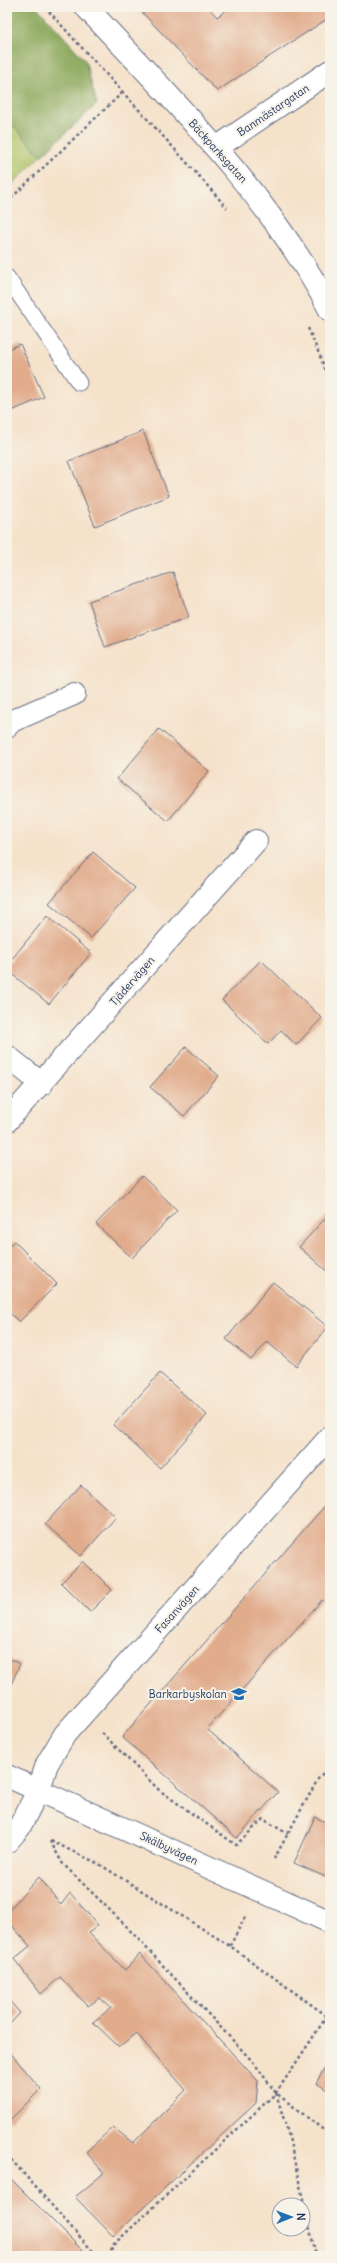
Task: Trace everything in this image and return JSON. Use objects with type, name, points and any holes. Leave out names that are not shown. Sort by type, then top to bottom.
[{"type":"street","name":"Bäckparksgatan","points":[[86,7],[251,188],[319,288],[330,310]]},
{"type":"street","name":"Banmästargatan","points":[[216,148],[330,71]]},
{"type":"street","points":[[7,726],[12,721],[74,694]]},
{"type":"street","name":"Tjädervägen","points":[[7,1121],[42,1084],[256,841]]},
{"type":"street","points":[[7,1056],[42,1084]]},
{"type":"street","name":"Fasanvägen","points":[[13,1835],[39,1789],[47,1764],[66,1734],[330,1437]]},
{"type":"street","name":"Skälbyvägen","points":[[7,1776],[39,1789],[330,1922]]},
{"type":"lane","points":[[7,277],[79,383]]},
{"type":"path","points":[[45,7],[122,93],[162,134],[230,211]]},
{"type":"path","points":[[7,202],[122,93]]},
{"type":"path","points":[[307,326],[330,380]]},
{"type":"path","points":[[99,1730],[159,1790],[236,1845],[263,1819],[288,1834]]},
{"type":"path","points":[[274,1859],[318,1779],[330,1765]]},
{"type":"path","points":[[13,1835],[50,1840],[99,1864],[230,1946],[328,2017],[276,2093],[113,2245],[109,2256]]},
{"type":"path","points":[[50,1840],[62,1864],[124,1924],[243,2051],[276,2093],[330,2135]]},
{"type":"path","points":[[230,1946],[248,1909]]},
{"type":"path","points":[[276,2093],[288,2133],[316,2256]]},
{"type":"path","points":[[7,2155],[97,2256]]},
{"type":"green space","points":[[7,7],[37,7],[85,60],[97,104],[41,156],[7,119]]},
{"type":"green space","points":[[7,119],[41,156],[7,189]]},
{"type":"building","points":[[137,7],[208,7],[217,17],[231,7],[330,7],[330,17],[217,91]]},
{"type":"building","points":[[20,344],[44,397],[7,413],[7,350]]},
{"type":"building","points":[[143,431],[169,496],[95,526],[69,461]]},
{"type":"building","points":[[173,572],[189,617],[105,647],[89,601]]},
{"type":"building","points":[[7,642],[12,647],[7,651]]},
{"type":"building","points":[[159,729],[209,771],[168,821],[117,779]]},
{"type":"building","points":[[93,852],[135,888],[91,938],[49,903]]},
{"type":"building","points":[[47,916],[91,953],[49,1004],[7,970],[7,965]]},
{"type":"building","points":[[261,960],[322,1018],[296,1045],[281,1030],[268,1044],[222,1000]]},
{"type":"building","points":[[186,1047],[219,1076],[184,1116],[150,1087]]},
{"type":"building","points":[[142,1176],[177,1210],[132,1258],[96,1224]]},
{"type":"building","points":[[330,1213],[330,1272],[329,1273],[299,1247]]},
{"type":"building","points":[[14,1241],[57,1284],[19,1322],[7,1310],[7,1249]]},
{"type":"building","points":[[273,1282],[328,1327],[296,1366],[267,1342],[251,1360],[226,1339]]},
{"type":"building","points":[[160,1373],[207,1415],[160,1468],[113,1425]]},
{"type":"building","points":[[81,1485],[116,1517],[81,1556],[45,1524]]},
{"type":"building","points":[[330,1500],[330,1607],[322,1600],[207,1729],[278,1792],[237,1838],[122,1737]]},
{"type":"building","points":[[83,1561],[112,1590],[90,1612],[61,1583]]},
{"type":"building","points":[[7,1658],[20,1664],[7,1694]]},
{"type":"building","points":[[315,1817],[330,1824],[330,1879],[294,1863]]},
{"type":"building","points":[[39,1877],[61,1905],[70,1893],[98,1925],[89,1933],[125,1970],[140,1954],[258,2081],[256,2103],[113,2236],[75,2197],[104,2173],[86,2152],[113,2127],[133,2143],[186,2090],[136,2033],[119,2047],[93,2022],[111,2008],[100,1998],[88,2006],[60,1977],[41,1994],[14,1959],[30,1946],[7,1920],[7,1912]]},
{"type":"building","points":[[7,1998],[20,2013],[7,2027]]},
{"type":"building","points":[[7,2049],[41,2089],[9,2121],[7,2118]]},
{"type":"building","points":[[330,2060],[330,2092],[316,2083]]},
{"type":"building","points":[[7,2175],[88,2256],[9,2256],[7,2254]]},
{"type":"place","name":"Barkarbyskolan","points":[[239,1694]]}]
